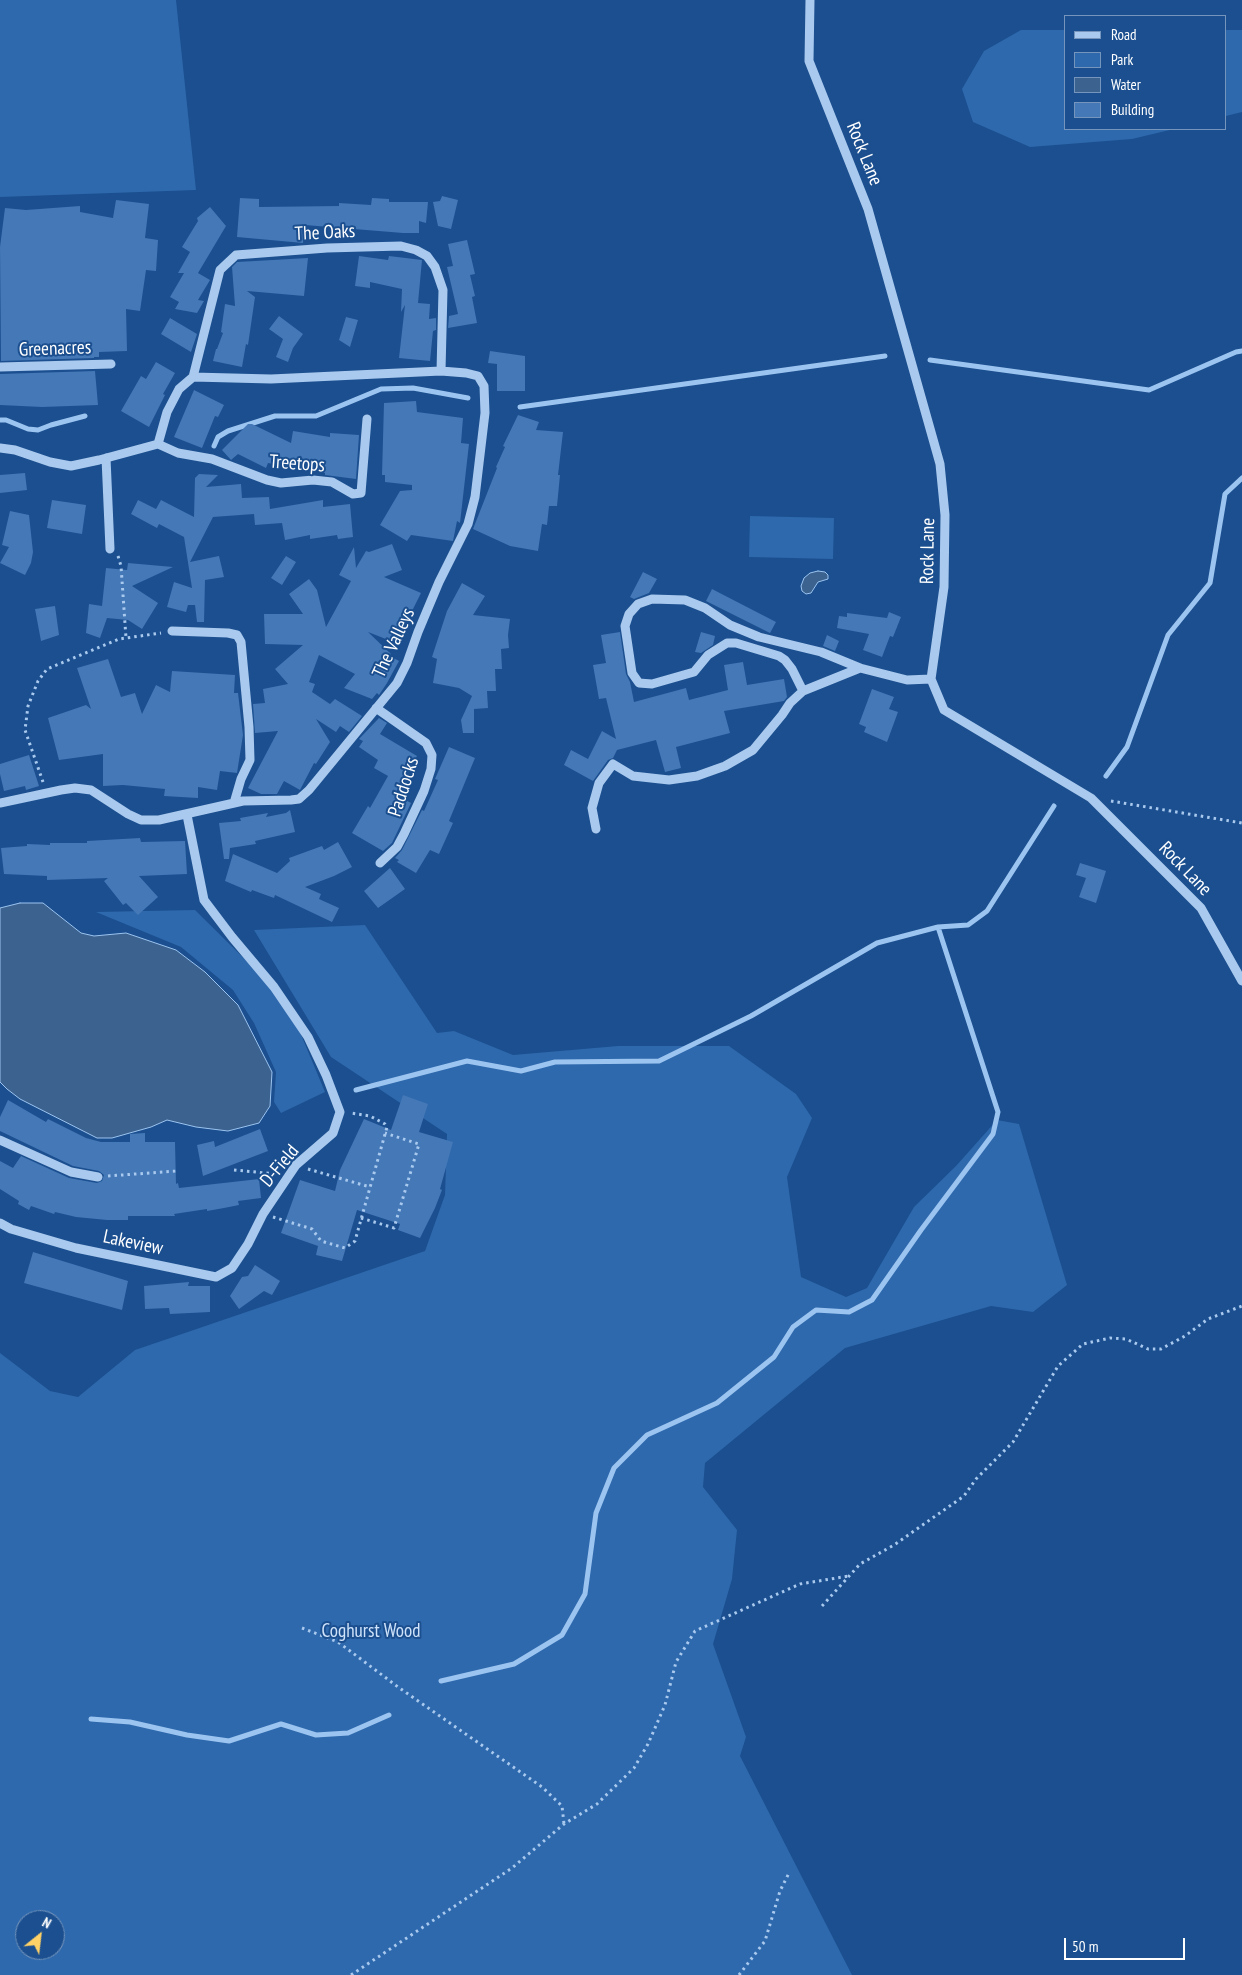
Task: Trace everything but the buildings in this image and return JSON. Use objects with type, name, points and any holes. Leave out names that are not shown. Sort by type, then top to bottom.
[{"type":"street","name":"Rock Lane","points":[[810,0],[809,61],[868,209],[940,464],[945,515],[944,587],[931,679],[944,710],[1091,798],[1201,908],[1242,982]]},
{"type":"street","name":"The Oaks","points":[[193,376],[220,270],[236,255],[327,248],[401,246],[416,250],[427,256],[435,266],[443,290],[441,371]]},
{"type":"street","name":"Greenacres","points":[[0,367],[111,364]]},
{"type":"street","points":[[0,448],[16,450],[50,462],[71,466],[158,444],[167,412],[179,389],[193,376],[271,379],[441,371]]},
{"type":"street","name":"The Valleys","points":[[0,803],[76,788],[91,790],[128,814],[141,820],[158,820],[243,801],[299,798],[310,790],[397,683],[407,663],[439,582],[468,524],[475,498],[484,413],[484,386],[478,376],[441,371]]},
{"type":"street","name":"Treetops","points":[[158,444],[178,454],[212,459],[267,480],[281,483],[313,480],[332,482],[353,494],[362,493],[366,419]]},
{"type":"street","points":[[106,458],[110,549]]},
{"type":"street","points":[[803,691],[792,669],[785,660],[779,656],[736,643],[727,643],[708,655],[694,672],[652,684],[639,683],[632,673],[626,636],[625,626],[629,614],[638,604],[652,599],[685,600],[706,608],[730,625],[759,637],[821,652],[860,668],[907,680],[931,679]]},
{"type":"street","points":[[172,631],[228,633],[236,635],[240,642],[249,727],[250,760],[241,779],[234,803]]},
{"type":"street","points":[[596,829],[592,808],[599,783],[613,764],[633,776],[669,780],[697,776],[725,766],[753,750],[790,703],[803,691],[860,668]]},
{"type":"street","name":"Paddocks","points":[[376,708],[426,743],[432,755],[431,769],[424,790],[404,834],[398,846],[380,863]]},
{"type":"street","points":[[187,815],[204,900],[274,987],[308,1037],[326,1075],[340,1112]]},
{"type":"street","name":"D-Field","points":[[248,1244],[263,1214],[289,1175],[296,1166],[333,1133],[340,1112]]},
{"type":"street","points":[[0,1140],[72,1172],[98,1177]]},
{"type":"street","name":"Lakeview","points":[[0,1223],[12,1229],[76,1248],[216,1277],[232,1268],[248,1244]]},
{"type":"path","points":[[110,549],[120,558],[126,638]]},
{"type":"path","points":[[47,793],[25,730],[28,706],[38,681],[47,669],[119,639],[172,631]]},
{"type":"path","points":[[1091,798],[1242,823]]},
{"type":"path","points":[[263,1214],[312,1229],[321,1241],[345,1248],[355,1240],[387,1127],[370,1116],[340,1112]]},
{"type":"path","points":[[361,1218],[394,1228],[419,1144],[385,1133]]},
{"type":"path","points":[[296,1166],[370,1187]]},
{"type":"path","points":[[234,1170],[289,1175]]},
{"type":"path","points":[[98,1177],[177,1171]]},
{"type":"path","points":[[822,1606],[860,1564],[900,1541],[964,1496],[976,1479],[1014,1442],[1058,1366],[1083,1344],[1110,1338],[1126,1339],[1148,1349],[1161,1349],[1185,1336],[1208,1319],[1242,1306]]},
{"type":"path","points":[[351,1975],[512,1868],[564,1824],[597,1804],[634,1768],[648,1744],[665,1705],[676,1662],[695,1631],[800,1584],[849,1576]]},
{"type":"path","points":[[302,1628],[338,1642],[398,1687],[542,1787],[562,1806],[564,1824]]},
{"type":"path","points":[[739,1975],[765,1941],[780,1891],[790,1873]]},
{"type":"green space","points":[[0,0],[176,0],[196,190],[0,197]]},
{"type":"green space","points":[[1021,30],[1064,30],[1064,130],[1170,130],[1132,139],[1030,147],[973,122],[962,89],[984,51]]},
{"type":"green space","points":[[1227,30],[1242,30],[1242,112],[1227,116]]},
{"type":"green space","points":[[750,516],[834,518],[833,559],[749,557]]},
{"type":"green space","points":[[195,910],[287,1001],[325,1092],[281,1113],[274,1102],[276,1072],[254,1023],[233,990],[181,947],[96,912]]},
{"type":"green space","name":"Coghurst Wood","points":[[365,925],[437,1033],[454,1031],[513,1055],[618,1046],[729,1046],[796,1094],[812,1118],[787,1177],[801,1277],[846,1297],[867,1288],[914,1207],[956,1166],[997,1120],[1019,1124],[1067,1285],[1033,1312],[991,1306],[845,1348],[705,1463],[703,1487],[737,1530],[732,1579],[713,1644],[746,1737],[740,1756],[852,1975],[0,1975],[0,1353],[50,1391],[78,1397],[135,1350],[425,1251],[445,1195],[447,1134],[331,1057],[254,930]]},
{"type":"water","points":[[825,572],[828,575],[828,579],[818,582],[811,593],[806,594],[802,591],[801,586],[804,578],[810,573]]},
{"type":"water","points":[[20,903],[43,903],[81,933],[94,936],[126,933],[176,950],[205,972],[238,1005],[272,1072],[270,1106],[259,1123],[228,1131],[196,1127],[167,1120],[151,1127],[112,1138],[97,1138],[20,1099],[7,1089],[0,1082],[0,908]]},
{"type":"waterway","points":[[930,360],[1149,390],[1242,351]]},
{"type":"waterway","points":[[520,407],[885,356]]},
{"type":"waterway","points":[[214,446],[218,437],[228,431],[275,416],[316,416],[381,389],[413,388],[468,398]]},
{"type":"waterway","points":[[0,420],[6,420],[28,429],[38,430],[85,416]]},
{"type":"waterway","points":[[1106,776],[1127,747],[1168,635],[1210,583],[1225,494],[1242,478]]},
{"type":"waterway","points":[[356,1090],[467,1061],[521,1071],[555,1062],[659,1061],[751,1016],[877,943],[938,927],[968,925],[987,911],[1054,806]]},
{"type":"waterway","points":[[441,1681],[514,1664],[562,1635],[585,1594],[596,1513],[614,1468],[647,1435],[717,1403],[774,1357],[793,1327],[816,1310],[849,1312],[872,1300],[921,1230],[993,1134],[998,1112],[938,927]]},
{"type":"waterway","points":[[91,1719],[130,1722],[187,1735],[229,1741],[281,1724],[316,1735],[348,1733],[389,1715]]}]
